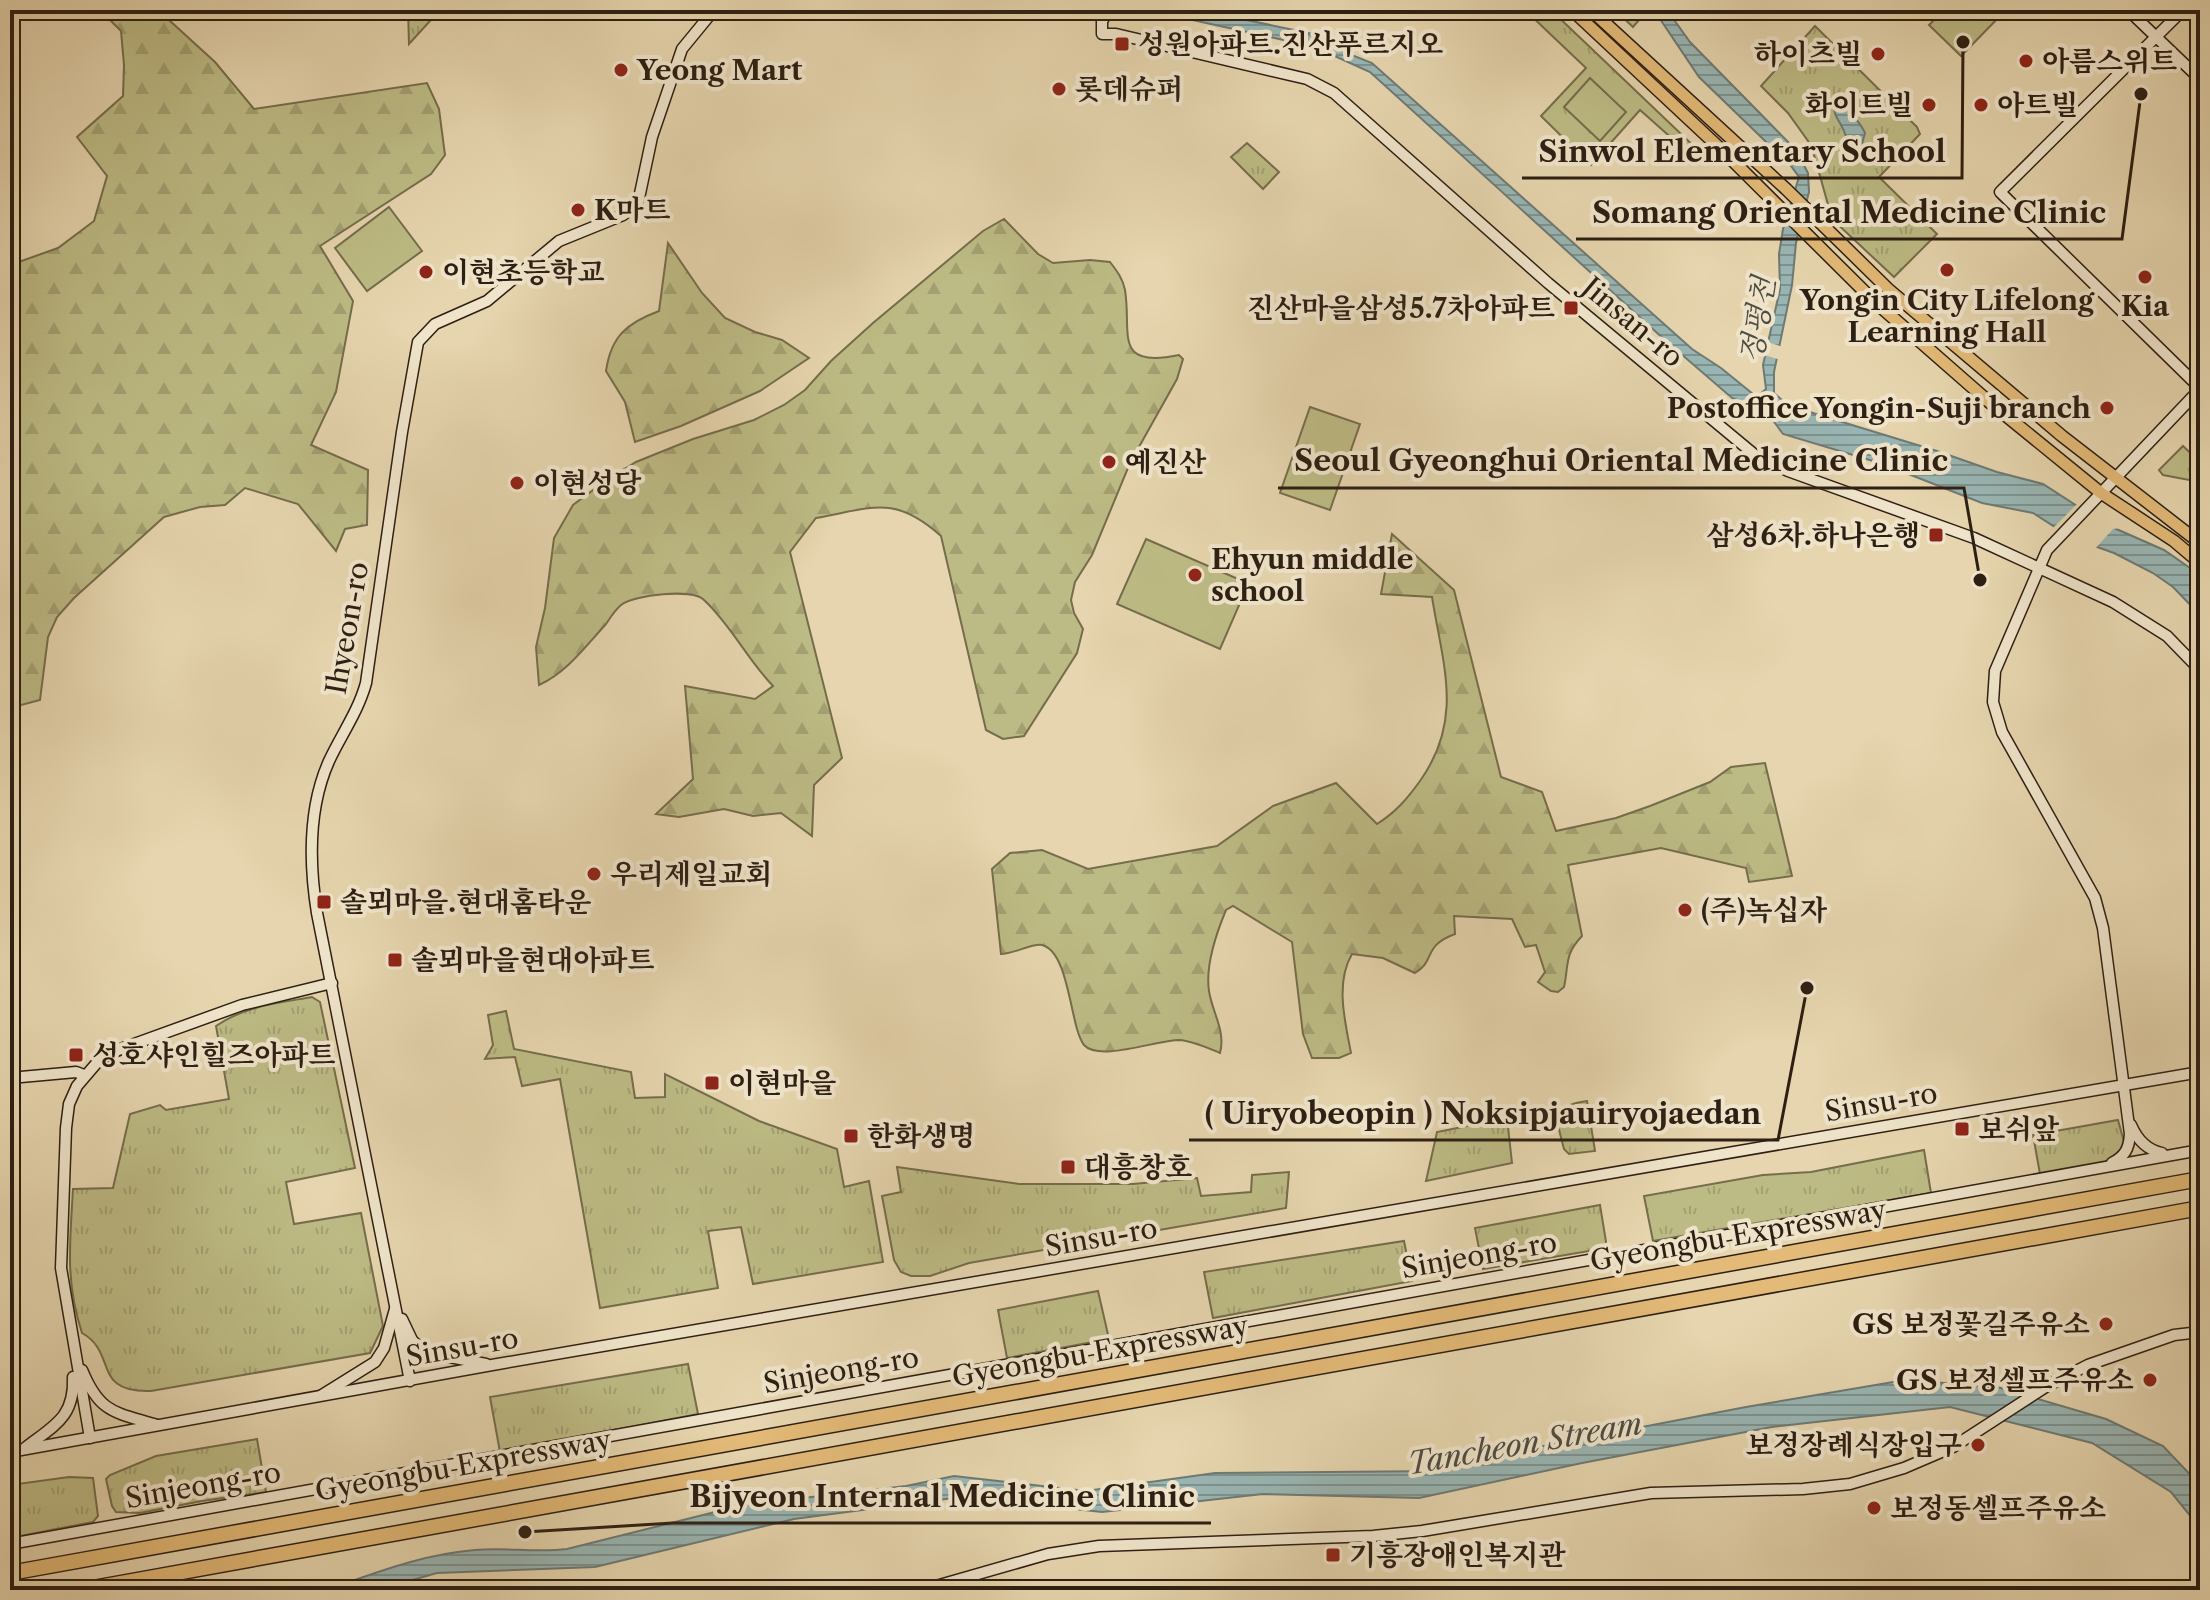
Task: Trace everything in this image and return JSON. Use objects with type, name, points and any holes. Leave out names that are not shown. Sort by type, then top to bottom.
[{"type":"highway","name":"Gyeongbu Expressway","points":[[10,1573],[2200,1179]]},
{"type":"highway","name":"Gyeongbu Expressway","points":[[82,1590],[2200,1208]]},
{"type":"main road","points":[[1572,10],[1875,302],[2101,493],[2174,541],[2200,563]]},
{"type":"main road","points":[[1591,10],[1786,189],[1888,289],[2062,436],[2200,543]]},
{"type":"street","name":"Ihyeon-ro","points":[[410,1381],[314,892],[312,859],[315,813],[325,772],[358,709],[366,683],[418,342],[435,324],[487,301],[559,241],[623,215],[638,203],[652,137],[682,49],[714,10]]},
{"type":"street","name":"Jinsan-ro","points":[[1109,10],[1102,21],[1102,34],[1116,34],[1293,75],[1322,85],[1548,283],[1755,455],[1788,471],[1974,538],[2113,602],[2178,645],[2200,670]]},
{"type":"street","points":[[2128,10],[2200,79]]},
{"type":"street","points":[[2109,1165],[2120,1159],[2129,1145],[2103,928],[2095,898],[2002,732],[1994,710],[1992,692],[1998,662],[2047,550],[2200,388],[2000,192],[2183,10]]},
{"type":"street","points":[[90,1438],[61,1268],[66,1128],[69,1104],[84,1075],[110,1053],[199,1019],[257,1000],[332,983]]},
{"type":"street","points":[[10,1078],[76,1072],[84,1075]]},
{"type":"street","name":"Sinsu-ro","points":[[16,1451],[492,1365],[2200,1072]]},
{"type":"street","points":[[2128,1119],[2140,1140],[2155,1152],[2168,1154]]},
{"type":"street","name":"Sinjeong-ro","points":[[10,1544],[2200,1150]]},
{"type":"street","points":[[396,1307],[412,1340],[424,1352],[492,1365]]},
{"type":"street","points":[[319,1398],[375,1362],[384,1348],[396,1307]]},
{"type":"street","points":[[922,1590],[1048,1554],[1099,1546],[1373,1536],[1422,1531],[1651,1493],[1838,1486],[1888,1473],[1953,1447],[2047,1386],[2127,1349],[2174,1335],[2200,1332]]},
{"type":"street","points":[[71,1335],[82,1371],[100,1403],[116,1412],[159,1426]]},
{"type":"street","points":[[16,1451],[64,1417],[72,1403],[71,1335]]},
{"type":"green space","points":[[100,10],[158,10],[215,62],[254,109],[427,83],[439,109],[445,155],[431,174],[320,246],[353,301],[336,392],[311,445],[368,470],[367,525],[345,529],[336,551],[298,504],[245,488],[225,505],[200,507],[164,517],[57,617],[48,637],[40,700],[10,708],[10,261],[13,264],[58,248],[94,221],[107,176],[77,137],[123,96],[124,65],[121,31]]},
{"type":"green space","points":[[408,10],[440,10],[409,44]]},
{"type":"green space","points":[[1525,10],[1551,10],[1701,153],[1695,159],[1640,110],[1591,165],[1541,116],[1586,68]]},
{"type":"green space","points":[[1615,10],[1642,10],[1645,13],[1633,27]]},
{"type":"green space","points":[[1944,10],[2004,12],[1961,56],[1929,25]]},
{"type":"green space","points":[[1815,26],[1917,127],[1920,134],[1879,177],[1937,234],[1894,277],[1832,219],[1808,141],[1788,113],[1761,86]]},
{"type":"green space","points":[[1590,78],[1626,112],[1600,141],[1564,107]]},
{"type":"green space","points":[[1247,143],[1279,172],[1263,189],[1231,157]]},
{"type":"green space","points":[[389,207],[422,251],[367,291],[335,248]]},
{"type":"green space","points":[[1004,219],[1038,254],[1053,263],[1110,262],[1124,286],[1127,333],[1134,352],[1143,357],[1179,355],[1183,359],[1177,379],[1130,463],[1092,555],[1075,582],[1071,600],[1083,629],[1077,653],[1024,736],[1003,739],[986,730],[941,536],[910,514],[896,509],[868,508],[816,518],[790,552],[842,758],[814,785],[812,836],[781,813],[753,816],[724,809],[679,817],[656,814],[693,779],[685,686],[755,699],[773,686],[723,620],[704,600],[688,594],[638,598],[621,605],[575,658],[539,685],[536,647],[545,608],[554,538],[573,505],[636,462],[693,439],[754,420],[784,405],[805,390],[831,361],[873,323],[983,231]]},
{"type":"green space","points":[[668,243],[702,293],[725,318],[782,340],[809,358],[760,391],[681,426],[635,442],[625,402],[606,371],[612,349],[622,332],[659,311]]},
{"type":"green space","points":[[1310,407],[1360,424],[1330,510],[1280,493]]},
{"type":"green space","points":[[2183,446],[2200,462],[2200,468],[2189,480],[2163,475],[2159,470]]},
{"type":"green space","points":[[1392,534],[1454,590],[1501,777],[1542,792],[1556,831],[1616,818],[1650,806],[1710,782],[1731,767],[1765,763],[1792,876],[1749,882],[1746,868],[1661,848],[1568,865],[1582,936],[1570,954],[1564,987],[1558,992],[1551,991],[1538,982],[1545,972],[1536,945],[1525,947],[1512,919],[1454,916],[1455,934],[1438,943],[1425,964],[1415,973],[1383,958],[1352,954],[1343,990],[1351,1053],[1339,1058],[1312,1058],[1303,1034],[1292,942],[1233,906],[1226,910],[1222,919],[1212,950],[1208,981],[1220,1029],[1220,1053],[1179,1040],[1115,1051],[1091,1050],[1079,1036],[1064,975],[1051,951],[1038,945],[1001,954],[992,869],[1010,853],[1042,850],[1088,869],[1217,846],[1273,806],[1336,783],[1377,824],[1390,815],[1415,788],[1434,758],[1442,736],[1447,692],[1432,597],[1381,594]]},
{"type":"green space","points":[[1146,539],[1245,582],[1247,587],[1220,649],[1117,604]]},
{"type":"green space","points":[[312,997],[320,1002],[355,1168],[286,1182],[294,1224],[361,1213],[383,1326],[370,1353],[151,1391],[120,1386],[112,1379],[93,1341],[82,1333],[77,1314],[70,1262],[73,1189],[113,1188],[130,1114],[160,1105],[166,1110],[229,1099],[216,1026],[250,1010]]},
{"type":"green space","points":[[506,1011],[514,1049],[631,1072],[635,1098],[665,1097],[665,1074],[759,1121],[837,1149],[844,1187],[869,1181],[883,1262],[753,1284],[741,1227],[708,1231],[718,1288],[600,1308],[560,1079],[522,1086],[515,1057],[485,1059],[493,1045],[488,1015]]},
{"type":"green space","points":[[1587,1101],[1595,1151],[1569,1154],[1564,1149],[1559,1115],[1567,1106]]},
{"type":"green space","points":[[1507,1118],[1512,1163],[1426,1181],[1437,1132]]},
{"type":"green space","points":[[2118,1120],[2126,1149],[2110,1161],[2040,1174],[2033,1135]]},
{"type":"green space","points":[[1924,1150],[1931,1193],[1653,1241],[1644,1196],[1763,1175],[1811,1172]]},
{"type":"green space","points":[[897,1167],[1019,1184],[1133,1184],[1197,1178],[1201,1196],[1251,1192],[1252,1175],[1289,1172],[1286,1208],[969,1263],[930,1276],[911,1276],[901,1272],[894,1260],[882,1196],[901,1192]]},
{"type":"green space","points":[[1600,1205],[1607,1248],[1483,1269],[1475,1228]]},
{"type":"green space","points":[[1404,1241],[1412,1281],[1213,1318],[1204,1272]]},
{"type":"green space","points":[[1098,1291],[1109,1339],[1007,1358],[998,1310]]},
{"type":"green space","points":[[688,1364],[698,1414],[500,1452],[490,1397]]},
{"type":"green space","points":[[257,1439],[266,1492],[140,1513],[116,1512],[112,1506],[106,1479],[110,1475],[156,1456]]},
{"type":"green space","points":[[69,1477],[93,1478],[98,1516],[93,1522],[10,1538],[10,1485]]},
{"type":"water","points":[[1147,10],[1199,10],[1313,34],[1331,39],[1349,54],[1372,63],[1692,349],[1753,394],[1760,394],[1766,389],[1763,365],[1780,289],[1779,254],[1783,229],[1799,177],[1699,77],[1654,10],[1667,10],[1690,42],[1796,150],[1808,173],[1809,192],[1796,243],[1792,285],[1774,372],[1774,393],[1803,410],[2043,484],[2105,524],[2164,550],[2200,575],[2200,615],[2173,587],[2153,573],[2114,553],[2072,538],[2033,513],[1982,503],[1883,464],[1783,434],[1766,411],[1732,398],[1666,341],[1370,72],[1315,47]]},
{"type":"water","points":[[1837,101],[1848,105],[1865,133],[1862,144],[1855,149],[1850,147],[1835,115]]},
{"type":"water","name":"Tancheon Stream","points":[[1905,1380],[1997,1387],[2106,1419],[2163,1446],[2200,1485],[2200,1528],[2171,1492],[2092,1443],[1950,1407],[1772,1427],[1419,1498],[1263,1494],[1102,1512],[961,1497],[794,1519],[595,1567],[437,1573],[377,1590],[326,1590],[399,1565],[456,1552],[567,1549],[743,1505],[906,1486],[954,1476],[1086,1491],[1215,1473],[1443,1471],[1528,1449]]},
{"type":"pier","points":[[1764,341],[1783,347],[1781,360],[1761,354]]},
{"type":"pier","points":[[2079,502],[2121,528],[2113,529],[2094,550],[2070,542],[2051,530]]},
{"type":"place","name":"Sinwol Elementary School","points":[[1963,42]]},
{"type":"place","name":"성원아파트.진산푸르지오","points":[[1122,44]]},
{"type":"place","name":"하이츠빌","points":[[1878,54]]},
{"type":"place","name":"아름스위트","points":[[2026,61]]},
{"type":"place","name":"Yeong Mart","points":[[621,70]]},
{"type":"place","name":"롯데슈퍼","points":[[1059,89]]},
{"type":"place","name":"Somang Oriental Medicine Clinic","points":[[2141,94]]},
{"type":"place","name":"화이트빌","points":[[1929,105]]},
{"type":"place","name":"아트빌","points":[[1981,105]]},
{"type":"place","name":"K마트","points":[[578,210]]},
{"type":"place","name":"Yongin City Lifelong Learning Hall","points":[[1947,270]]},
{"type":"place","name":"이현초등학교","points":[[426,272]]},
{"type":"place","name":"Kia","points":[[2145,277]]},
{"type":"place","name":"진산마을삼성5.7차아파트","points":[[1571,308]]},
{"type":"place","name":"Postoffice Yongin-Suji branch","points":[[2107,408]]},
{"type":"place","name":"예진산","points":[[1109,462]]},
{"type":"place","name":"이현성당","points":[[517,483]]},
{"type":"place","name":"삼성6차.하나은행","points":[[1936,535]]},
{"type":"place","name":"Ehyun middle school","points":[[1195,575]]},
{"type":"place","name":"Seoul Gyeonghui Oriental Medicine Clinic","points":[[1980,580]]},
{"type":"place","name":"우리제일교회","points":[[594,874]]},
{"type":"place","name":"솔뫼마을.현대홈타운","points":[[324,902]]},
{"type":"place","name":"(주)녹십자","points":[[1685,910]]},
{"type":"place","name":"솔뫼마을현대아파트","points":[[395,960]]},
{"type":"place","name":"( Uiryobeopin ) Noksipjauiryojaedan","points":[[1807,988]]},
{"type":"place","name":"성호샤인힐즈아파트","points":[[76,1055]]},
{"type":"place","name":"이현마을","points":[[712,1083]]},
{"type":"place","name":"보쉬앞","points":[[1962,1129]]},
{"type":"place","name":"한화생명","points":[[851,1136]]},
{"type":"place","name":"대흥창호","points":[[1068,1167]]},
{"type":"place","name":"GS 보정꽃길주유소","points":[[2106,1324]]},
{"type":"place","name":"GS 보정셀프주유소","points":[[2150,1380]]},
{"type":"place","name":"보정장례식장입구","points":[[1978,1445]]},
{"type":"place","name":"보정동셀프주유소","points":[[1874,1508]]},
{"type":"place","name":"Bijyeon Internal Medicine Clinic","points":[[525,1532]]},
{"type":"place","name":"기흥장애인복지관","points":[[1333,1555]]},
{"type":"water label","name":"정평천","points":[[1758,320]]}]
